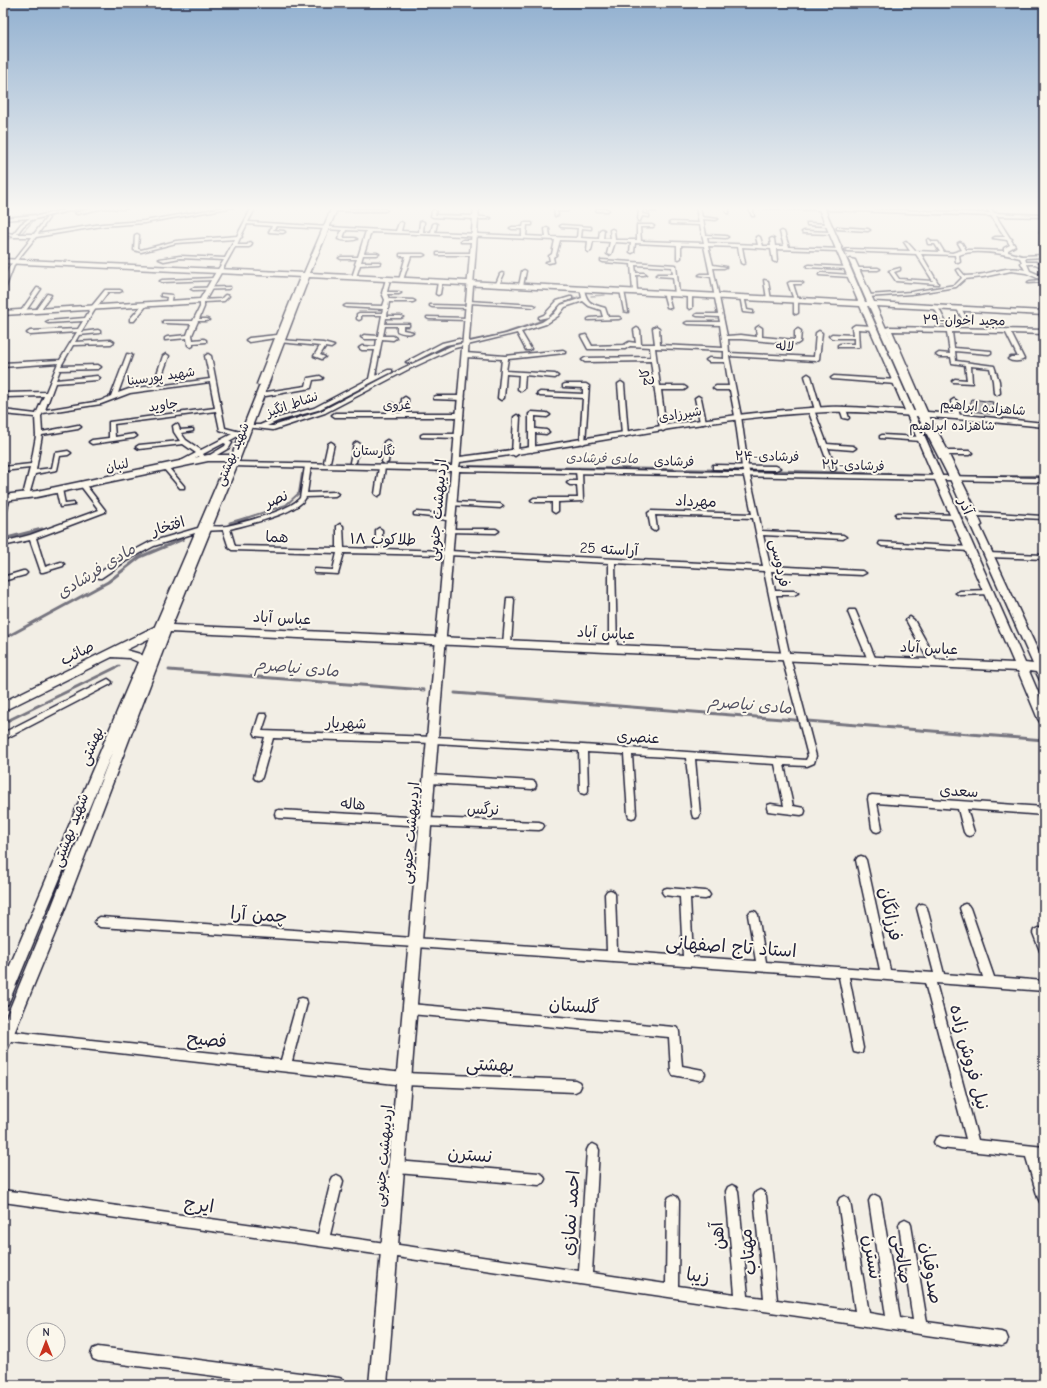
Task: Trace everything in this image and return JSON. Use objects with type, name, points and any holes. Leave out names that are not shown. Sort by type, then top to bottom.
[{"type":"main road","points":[[232,272],[521,286],[583,294],[622,291],[863,304],[871,300],[959,309],[1044,313]]},
{"type":"main road","name":"شهید بهشتی","points":[[4,1040],[32,972],[161,628],[234,460],[243,432],[260,395],[307,272]]},
{"type":"main road","points":[[319,272],[325,276]]},
{"type":"main road","name":"آذر","points":[[849,272],[909,413],[1044,719]]},
{"type":"main road","name":"آذر","points":[[857,272],[886,329],[934,437],[955,476],[1043,671]]},
{"type":"main road","points":[[856,286],[864,286]]},
{"type":"main road","name":"لنبان","points":[[5,498],[166,468],[204,457],[234,460]]},
{"type":"main road","name":"عباس آباد","points":[[161,628],[1021,667],[1043,671]]},
{"type":"main road","name":"صائب","points":[[3,707],[161,628]]},
{"type":"main road","points":[[109,654],[127,653],[144,661]]},
{"type":"main road","name":"بهشتی","points":[[3,999],[144,661]]},
{"type":"main road","points":[[15,972],[32,972]]},
{"type":"street","points":[[3,289],[10,272]]},
{"type":"street","points":[[204,341],[191,344],[189,336],[202,307],[202,301],[219,272]]},
{"type":"street","points":[[354,278],[355,272]]},
{"type":"street","points":[[401,280],[404,272]]},
{"type":"street","name":"اردیبهشت جنوبی","points":[[378,1385],[434,740],[452,504],[472,272]]},
{"type":"street","points":[[521,286],[524,272]]},
{"type":"street","points":[[675,272],[677,294]]},
{"type":"street","name":"فردوسی","points":[[712,272],[725,338],[726,361],[738,416],[746,471],[761,533],[786,657]]},
{"type":"street","points":[[892,272],[898,280],[936,283],[928,272]]},
{"type":"street","points":[[960,272],[964,278]]},
{"type":"street","points":[[871,300],[956,286],[964,278],[985,275],[994,272]]},
{"type":"street","points":[[1027,272],[1044,280]]},
{"type":"street","points":[[497,285],[502,274]]},
{"type":"street","points":[[635,292],[634,274],[644,274]]},
{"type":"street","points":[[658,274],[675,276]]},
{"type":"street","points":[[821,274],[851,276]]},
{"type":"street","points":[[985,275],[991,279]]},
{"type":"street","points":[[701,276],[713,276]]},
{"type":"street","points":[[162,281],[214,279]]},
{"type":"street","points":[[372,380],[384,316],[386,300],[384,293],[388,279]]},
{"type":"street","points":[[1030,282],[1044,280]]},
{"type":"street","points":[[766,281],[769,299]]},
{"type":"street","points":[[438,294],[440,282]]},
{"type":"street","points":[[796,313],[796,300],[790,283],[801,283]]},
{"type":"street","points":[[192,290],[228,288]]},
{"type":"street","points":[[23,312],[39,289]]},
{"type":"street","points":[[26,495],[34,466],[40,426],[40,414],[58,368],[94,307],[107,291],[120,291]]},
{"type":"street","points":[[622,291],[626,311]]},
{"type":"street","points":[[384,293],[399,293]]},
{"type":"street","points":[[666,293],[669,307]]},
{"type":"street","points":[[583,294],[586,304],[603,309],[606,318]]},
{"type":"street","name":"نشاط انگیز","points":[[466,341],[507,335],[544,322],[556,315],[563,306],[583,294]]},
{"type":"street","name":"نشاط انگیز","points":[[262,426],[276,420],[316,409],[372,380],[466,341],[525,324],[546,316],[559,302],[583,294]]},
{"type":"street","points":[[34,295],[50,295],[37,311]]},
{"type":"street","points":[[163,295],[170,296],[168,304]]},
{"type":"street","points":[[690,295],[690,308]]},
{"type":"street","points":[[3,313],[222,300],[227,296]]},
{"type":"street","points":[[742,297],[745,311],[751,312]]},
{"type":"street","points":[[386,300],[413,301]]},
{"type":"street","points":[[432,306],[469,304],[534,306]]},
{"type":"street","points":[[132,320],[145,305]]},
{"type":"street","points":[[346,306],[385,308]]},
{"type":"street","points":[[936,307],[944,323]]},
{"type":"street","points":[[959,309],[966,321]]},
{"type":"street","points":[[359,319],[359,314],[402,317]]},
{"type":"street","points":[[698,314],[721,316]]},
{"type":"street","points":[[429,318],[468,319]]},
{"type":"street","points":[[590,319],[619,318]]},
{"type":"street","points":[[48,322],[87,319]]},
{"type":"street","points":[[165,322],[206,320]]},
{"type":"street","points":[[688,323],[722,324]]},
{"type":"street","points":[[382,325],[407,325]]},
{"type":"street","points":[[400,325],[400,332],[410,332]]},
{"type":"street","points":[[840,346],[857,346],[855,326],[873,328]]},
{"type":"street","name":"کاج","points":[[656,328],[654,359],[664,429]]},
{"type":"street","points":[[759,328],[760,339]]},
{"type":"street","name":"۲۹-مجید اخوان","points":[[886,329],[1043,333]]},
{"type":"street","points":[[637,330],[639,345]]},
{"type":"street","points":[[725,338],[797,342],[798,331]]},
{"type":"street","points":[[949,331],[954,362],[992,367],[996,381],[997,393]]},
{"type":"street","points":[[1008,331],[1021,359],[1011,359]]},
{"type":"street","points":[[30,333],[98,332]]},
{"type":"street","points":[[518,332],[528,349]]},
{"type":"street","name":"لاله","points":[[726,352],[816,359],[819,333]]},
{"type":"street","points":[[167,340],[189,336]]},
{"type":"street","points":[[584,336],[590,348],[626,347],[629,344],[726,352]]},
{"type":"street","points":[[832,336],[856,337]]},
{"type":"street","points":[[364,337],[380,339],[393,338]]},
{"type":"street","points":[[250,340],[281,338],[332,346]]},
{"type":"street","name":"شهید بهشتی","points":[[243,432],[281,338]]},
{"type":"street","points":[[72,344],[111,342]]},
{"type":"street","points":[[322,356],[317,356],[323,345]]},
{"type":"street","points":[[362,348],[378,349]]},
{"type":"street","points":[[953,349],[989,352]]},
{"type":"street","points":[[465,355],[505,358],[563,352]]},
{"type":"street","points":[[114,396],[129,355]]},
{"type":"street","points":[[939,355],[954,356]]},
{"type":"street","points":[[155,387],[166,356]]},
{"type":"street","points":[[208,356],[213,380]]},
{"type":"street","points":[[501,398],[505,358]]},
{"type":"street","points":[[585,360],[654,359]]},
{"type":"street","points":[[709,360],[726,361]]},
{"type":"street","points":[[3,365],[61,362]]},
{"type":"street","points":[[955,381],[970,382],[968,364]]},
{"type":"street","points":[[58,368],[98,367]]},
{"type":"street","name":"نشاط انگیز","points":[[262,426],[273,428],[323,412],[402,368]]},
{"type":"street","points":[[503,372],[555,376]]},
{"type":"street","points":[[521,389],[522,373]]},
{"type":"street","points":[[808,376],[815,410],[833,470]]},
{"type":"street","points":[[53,382],[97,378]]},
{"type":"street","points":[[260,395],[309,387],[310,379],[320,378]]},
{"type":"street","points":[[834,378],[896,382]]},
{"type":"street","points":[[81,385],[83,379]]},
{"type":"street","name":"شهید پورسینا","points":[[3,412],[40,414],[101,402],[129,391],[213,380],[222,429],[243,432]]},
{"type":"street","points":[[621,384],[625,435]]},
{"type":"street","points":[[565,386],[586,386],[583,442]]},
{"type":"street","points":[[657,388],[684,388]]},
{"type":"street","points":[[716,388],[732,388]]},
{"type":"street","points":[[6,396],[48,394]]},
{"type":"street","points":[[540,394],[585,396]]},
{"type":"street","points":[[436,398],[462,398]]},
{"type":"street","points":[[698,398],[703,422]]},
{"type":"street","points":[[404,415],[405,399]]},
{"type":"street","points":[[954,401],[957,417]]},
{"type":"street","points":[[390,415],[392,405]]},
{"type":"street","name":"جاوید","points":[[112,439],[111,423],[218,409]]},
{"type":"street","points":[[843,409],[846,418]]},
{"type":"street","name":"شیرزادی","points":[[456,464],[738,416],[843,409],[909,413]]},
{"type":"street","name":"شاهزاده ابراهیم","points":[[909,413],[1044,424]]},
{"type":"street","points":[[532,450],[532,414],[547,415]]},
{"type":"street","name":"غروی","points":[[335,415],[460,415]]},
{"type":"street","points":[[515,454],[517,417]]},
{"type":"street","points":[[191,430],[176,429],[183,442],[204,457],[227,447],[229,443],[225,440],[262,426]]},
{"type":"street","points":[[38,434],[78,427]]},
{"type":"street","points":[[532,431],[546,432]]},
{"type":"street","points":[[93,442],[134,436]]},
{"type":"street","points":[[423,436],[458,436]]},
{"type":"street","points":[[882,437],[921,439]]},
{"type":"street","name":"آذر","points":[[934,437],[946,453],[955,476]]},
{"type":"street","points":[[842,438],[845,448]]},
{"type":"street","points":[[139,447],[183,442]]},
{"type":"street","points":[[378,494],[387,442]]},
{"type":"street","points":[[327,462],[331,444]]},
{"type":"street","points":[[353,462],[357,444]]},
{"type":"street","points":[[825,446],[853,448]]},
{"type":"street","points":[[32,473],[55,469],[57,454],[68,452]]},
{"type":"street","points":[[946,453],[970,453]]},
{"type":"street","name":"نگارستان","points":[[234,460],[308,466],[456,464]]},
{"type":"street","name":"نگارستان","points":[[292,465],[308,462],[353,462],[383,465]]},
{"type":"street","name":"فرشادی","points":[[480,463],[578,468]]},
{"type":"street","name":"فرشادی","points":[[456,464],[746,471]]},
{"type":"street","points":[[3,469],[34,466]]},
{"type":"street","name":"نصر","points":[[203,529],[226,528],[279,514],[299,503],[303,495],[308,466]]},
{"type":"street","points":[[166,468],[182,487]]},
{"type":"street","points":[[534,500],[581,500],[578,468]]},
{"type":"street","name":"۲۴-فرشادی","points":[[746,471],[833,470],[938,476]]},
{"type":"street","name":"۲۲-فرشادی","points":[[746,471],[955,476]]},
{"type":"street","points":[[955,476],[1044,474]]},
{"type":"street","points":[[955,476],[1044,480]]},
{"type":"street","points":[[570,483],[580,483]]},
{"type":"street","points":[[3,544],[32,536],[103,511],[83,484]]},
{"type":"street","points":[[59,489],[62,506],[72,504]]},
{"type":"street","points":[[303,495],[335,494]]},
{"type":"street","points":[[3,512],[5,498]]},
{"type":"street","points":[[555,501],[555,511]]},
{"type":"street","points":[[452,504],[500,506]]},
{"type":"street","name":"مهرداد","points":[[654,529],[651,513],[756,516]]},
{"type":"street","points":[[416,514],[432,515],[451,519]]},
{"type":"street","points":[[972,514],[1042,518]]},
{"type":"street","points":[[898,515],[955,517]]},
{"type":"street","points":[[317,571],[336,572],[341,552],[340,526]]},
{"type":"street","name":"هما","points":[[226,528],[232,548],[341,552]]},
{"type":"street","name":"افتخار","points":[[98,576],[124,559],[152,544],[203,529]]},
{"type":"street","points":[[379,530],[380,551]]},
{"type":"street","points":[[450,531],[496,531]]},
{"type":"street","points":[[761,533],[843,537]]},
{"type":"street","points":[[32,536],[43,570],[61,564]]},
{"type":"street","points":[[882,544],[970,549]]},
{"type":"street","name":"طلاکوب ۱۸","points":[[341,552],[380,551],[448,553]]},
{"type":"street","name":"آراسته 25","points":[[448,553],[862,573]]},
{"type":"street","points":[[991,556],[1044,557]]},
{"type":"street","points":[[612,562],[613,648]]},
{"type":"street","points":[[3,579],[23,573]]},
{"type":"street","points":[[960,593],[988,592]]},
{"type":"street","points":[[773,593],[794,593]]},
{"type":"street","points":[[507,644],[510,600]]},
{"type":"street","points":[[852,612],[872,660]]},
{"type":"street","points":[[910,620],[934,663]]},
{"type":"street","points":[[144,661],[161,628]]},
{"type":"street","name":"عنصری","points":[[434,740],[779,761],[811,761],[812,756],[805,732],[801,708],[786,657]]},
{"type":"street","points":[[4,734],[108,682]]},
{"type":"street","name":"شهریار","points":[[263,716],[258,734],[434,740]]},
{"type":"street","points":[[258,777],[270,735]]},
{"type":"street","points":[[583,748],[584,790]]},
{"type":"street","points":[[628,751],[632,814]]},
{"type":"street","points":[[690,755],[696,814]]},
{"type":"street","points":[[779,761],[789,810]]},
{"type":"street","points":[[430,780],[532,785]]},
{"type":"street","name":"سعدی","points":[[877,828],[872,799],[1044,811]]},
{"type":"street","points":[[961,805],[969,832]]},
{"type":"street","points":[[771,808],[801,811]]},
{"type":"street","name":"هاله","points":[[279,814],[426,822]]},
{"type":"street","name":"نرگس","points":[[426,822],[539,826]]},
{"type":"street","name":"فرزانگان","points":[[861,860],[886,975]]},
{"type":"street","points":[[667,892],[705,895]]},
{"type":"street","points":[[610,894],[612,956]]},
{"type":"street","points":[[685,894],[688,961]]},
{"type":"street","name":"نیل فروش زاده","points":[[922,908],[935,978],[974,1146]]},
{"type":"street","points":[[965,908],[990,982]]},
{"type":"street","points":[[754,915],[762,966]]},
{"type":"street","name":"چمن آرا","points":[[100,922],[416,942]]},
{"type":"street","points":[[1044,934],[1038,933],[1044,948]]},
{"type":"street","name":"استاد تاج اصفهانی","points":[[416,942],[1044,986]]},
{"type":"street","points":[[843,972],[858,1048]]},
{"type":"street","points":[[285,1066],[302,1003]]},
{"type":"street","name":"گلستان","points":[[410,1009],[674,1032],[677,1071],[699,1074]]},
{"type":"street","name":"فصیح","points":[[4,1040],[285,1066],[404,1079]]},
{"type":"street","name":"بهشتی","points":[[404,1079],[574,1086]]},
{"type":"street","points":[[940,1142],[1044,1153]]},
{"type":"street","name":"احمد نمازی","points":[[585,1278],[593,1150]]},
{"type":"street","points":[[1030,1152],[1044,1198]]},
{"type":"street","name":"نسترن","points":[[397,1167],[539,1179]]},
{"type":"street","points":[[323,1240],[336,1181]]},
{"type":"street","name":"آهن","points":[[732,1191],[742,1301]]},
{"type":"street","name":"ایرج","points":[[3,1196],[390,1250]]},
{"type":"street","name":"مهتاب","points":[[760,1196],[771,1305]]},
{"type":"street","points":[[672,1201],[672,1291]]},
{"type":"street","name":"صالحی","points":[[875,1201],[894,1324]]},
{"type":"street","name":"نسترن","points":[[844,1202],[863,1319]]},
{"type":"street","name":"صدوقیان","points":[[904,1225],[921,1327]]},
{"type":"street","name":"زیبا","points":[[390,1250],[1001,1339]]},
{"type":"street","points":[[98,1354],[339,1385]]},
{"type":"building","points":[[972,399],[993,402],[990,414],[968,410]]},
{"type":"waterway","points":[[591,296],[605,295]]},
{"type":"waterway","points":[[468,341],[502,334],[540,321],[551,316],[563,303],[578,297]]},
{"type":"waterway","points":[[284,420],[323,409],[444,347],[464,342]]},
{"type":"waterway","name":"مادی فرشادی","points":[[376,465],[447,465]]},
{"type":"waterway","name":"مادی فرشادی","points":[[469,466],[736,470]]},
{"type":"waterway","name":"مادی فرشادی","points":[[759,470],[930,475]]},
{"type":"waterway","name":"مادی فرشادی","points":[[243,519],[286,505],[299,493],[302,474]]},
{"type":"waterway","name":"مادی فرشادی","points":[[965,476],[1044,476]]},
{"type":"waterway","name":"مادی فرشادی","points":[[230,523],[247,518]]},
{"type":"waterway","points":[[3,539],[42,529]]},
{"type":"waterway","name":"مادی فرشادی","points":[[3,639],[108,582],[140,557],[183,539]]},
{"type":"waterway","name":"مادی نیاصرم","points":[[3,723],[119,666]]},
{"type":"waterway","name":"مادی نیاصرم","points":[[169,670],[424,690]]},
{"type":"waterway","name":"مادی نیاصرم","points":[[455,693],[1044,740]]},
{"type":"district","name":"شاهزاده ابراهیم","points":[[952,425]]}]
